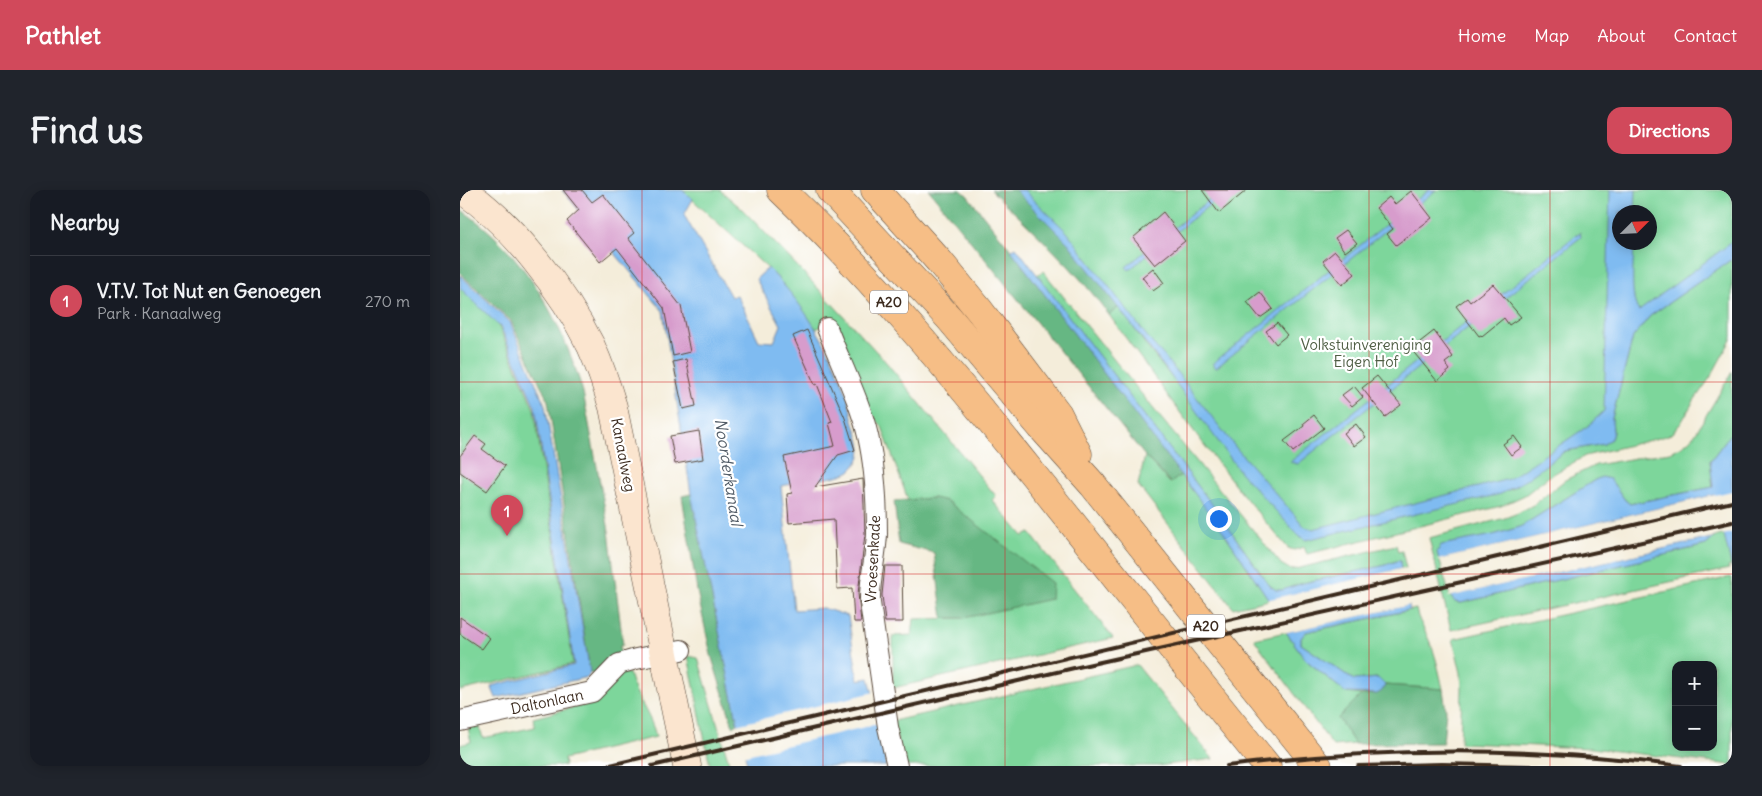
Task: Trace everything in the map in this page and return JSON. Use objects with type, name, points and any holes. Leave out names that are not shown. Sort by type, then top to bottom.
[{"type":"highway","name":"A20","points":[[781,190],[853,262],[922,339],[1267,766]]},
{"type":"highway","name":"A20","points":[[830,190],[949,318],[1041,427],[1094,485],[1318,766]]},
{"type":"highway","name":"A20","points":[[875,190],[945,268],[1058,414],[1094,485]]},
{"type":"main road","name":"Kanaalweg","points":[[462,190],[480,202],[523,246],[558,291],[590,345],[603,375],[613,407],[672,652],[702,766]]},
{"type":"main road","name":"Kanaalweg","points":[[484,190],[534,236],[569,280],[602,337],[628,405],[672,652],[687,766]]},
{"type":"street","name":"Vroesenkade","points":[[827,328],[862,417],[868,436],[874,472],[877,536],[869,591],[888,727],[897,766]]},
{"type":"street","name":"Daltonlaan","points":[[460,721],[592,692],[608,678],[619,664],[672,652]]},
{"type":"green space","points":[[682,190],[720,190],[742,209],[801,270],[886,362],[996,496],[992,500],[1023,536],[1030,533],[1113,638],[893,688],[893,636],[912,635],[914,619],[964,618],[934,498],[908,500],[882,427],[871,413],[826,324],[816,329],[777,277]]},
{"type":"green space","points":[[929,190],[961,190],[967,195],[1011,250],[1181,475],[1171,483],[1145,456]]},
{"type":"green space","points":[[991,190],[1015,190],[1068,243],[1119,307],[1109,315],[1068,266]]},
{"type":"green space","name":"Volkstuinvereniging Eigen Hof","points":[[1017,190],[1732,190],[1732,250],[1625,328],[1606,426],[1568,446],[1508,485],[1309,534],[1294,526],[1068,239]]},
{"type":"green space","points":[[460,209],[483,226],[503,245],[538,290],[564,339],[583,392],[609,531],[623,645],[620,646],[621,655],[598,678],[590,672],[548,401],[511,321],[460,273]]},
{"type":"green space","points":[[1732,259],[1732,338],[1710,378],[1681,423],[1671,434],[1585,456],[1548,477],[1525,495],[1501,506],[1307,554],[1304,547],[1294,550],[1288,548],[1264,520],[1196,434],[1109,315],[1119,307],[1148,348],[1299,536],[1512,489],[1565,451],[1604,444],[1611,439],[1613,432],[1612,418],[1633,337],[1650,316]]},
{"type":"green space","points":[[1043,271],[1281,564],[1291,570],[1396,545],[1398,552],[1402,551],[1406,568],[1401,569],[1399,560],[1382,566],[1303,583],[1282,590],[1276,590],[1269,585],[1211,503],[1037,275]]},
{"type":"green space","points":[[460,288],[497,322],[534,409],[573,664],[460,691]]},
{"type":"green space","points":[[1732,372],[1732,432],[1710,461],[1713,487],[1630,504],[1610,479],[1595,480],[1520,527],[1437,552],[1450,596],[1455,602],[1461,603],[1706,545],[1715,537],[1725,534],[1731,566],[1728,567],[1729,569],[1451,630],[1429,538],[1518,513],[1535,504],[1565,480],[1596,465],[1670,452],[1677,449],[1687,443],[1695,434]]},
{"type":"green space","points":[[1145,456],[1170,483],[1181,475],[1223,531],[1269,600],[1233,608],[1138,485]]},
{"type":"green space","points":[[691,494],[738,724],[733,726],[711,655],[697,591],[682,496]]},
{"type":"green space","points":[[934,498],[947,501],[1052,583],[1051,599],[964,618],[943,618],[934,553],[899,544],[894,501]]},
{"type":"green space","points":[[1732,578],[1732,765],[1591,748],[1460,743],[1461,673],[1453,639]]},
{"type":"green space","points":[[1416,609],[1433,650],[1443,689],[1385,685],[1378,678],[1354,680],[1301,644],[1301,638],[1306,632]]},
{"type":"green space","points":[[1286,632],[1306,660],[1346,693],[1361,695],[1338,718],[1355,744],[1333,746],[1254,639]]},
{"type":"green space","points":[[688,656],[698,658],[730,766],[710,766]]},
{"type":"green space","points":[[1137,665],[1213,759],[1157,766],[903,766],[893,721]]},
{"type":"green space","points":[[624,671],[626,674],[629,673],[631,681],[651,721],[656,737],[564,759],[565,765],[559,766],[460,766],[460,745],[471,742],[468,728],[479,725],[483,738],[535,727],[533,718],[583,705],[582,700]]},
{"type":"green space","points":[[1385,685],[1443,689],[1446,711],[1443,743],[1355,744],[1338,718],[1361,695],[1378,693]]},
{"type":"water","name":"Noorderkanaal","points":[[562,190],[682,190],[693,199],[684,215],[731,297],[737,295],[759,341],[774,342],[781,325],[756,279],[768,268],[793,296],[824,343],[847,395],[861,452],[856,464],[846,473],[829,478],[781,486],[794,610],[823,608],[848,616],[858,680],[869,678],[877,709],[886,766],[748,766],[691,494],[663,311]]},
{"type":"water","points":[[1015,190],[1024,190],[1067,232],[1237,449],[1305,527],[1313,529],[1509,479],[1588,426],[1604,411],[1610,190],[1636,190],[1635,205],[1612,205],[1612,250],[1634,250],[1633,289],[1636,306],[1639,311],[1732,242],[1732,259],[1650,316],[1633,337],[1612,418],[1613,432],[1611,439],[1604,444],[1565,451],[1524,481],[1501,494],[1306,540],[1299,536],[1241,473],[1165,368],[1068,243]]},
{"type":"water","points":[[1221,190],[1228,190],[1129,270],[1126,267]]},
{"type":"water","points":[[1429,190],[1436,190],[1216,368],[1212,364]]},
{"type":"water","points":[[1580,232],[1581,237],[1298,464],[1290,462]]},
{"type":"water","points":[[1016,247],[1211,503],[1269,585],[1276,590],[1282,590],[1303,583],[1382,566],[1400,560],[1401,569],[1269,600],[1223,531],[1011,250]]},
{"type":"water","points":[[460,275],[510,322],[545,405],[590,672],[588,677],[496,698],[491,686],[574,665],[535,407],[501,328],[460,288]]},
{"type":"water","points":[[1732,432],[1732,568],[1714,495],[1439,560],[1437,552],[1441,545],[1493,535],[1520,527],[1602,477],[1610,479],[1630,504],[1713,487],[1710,461]]},
{"type":"water","points":[[1715,537],[1706,545],[1461,603],[1455,602],[1450,596]]},
{"type":"water","points":[[1409,605],[1410,610],[1306,632],[1301,638],[1301,644],[1354,680],[1378,678],[1385,685],[1382,691],[1377,694],[1346,693],[1306,660],[1286,632]]},
{"type":"pier","points":[[1732,491],[1732,533],[1722,535],[1713,498],[1440,562],[1437,560]]},
{"type":"pier","points":[[1714,534],[1717,536],[1448,597],[1450,594]]},
{"type":"pier","points":[[1404,568],[1402,571],[1270,602],[1266,600]]},
{"type":"pier","points":[[1408,603],[1411,605],[1283,633],[1285,630]]},
{"type":"pier","points":[[875,692],[882,723],[742,756],[736,725]]},
{"type":"building","points":[[563,190],[582,190],[592,202],[603,194],[634,233],[628,238],[681,306],[690,352],[673,356],[664,308],[617,248],[600,262],[567,221],[579,210]]},
{"type":"building","points":[[1202,190],[1247,190],[1219,213]]},
{"type":"building","points":[[1411,191],[1432,218],[1396,245],[1387,234],[1393,229],[1376,208],[1389,197],[1395,204]]},
{"type":"building","points":[[1163,212],[1185,241],[1155,265],[1133,238]]},
{"type":"building","points":[[1346,230],[1357,243],[1345,252],[1335,238]]},
{"type":"building","points":[[1335,251],[1355,274],[1342,285],[1323,261]]},
{"type":"building","points":[[1153,268],[1164,283],[1153,291],[1142,277]]},
{"type":"building","points":[[1493,284],[1521,317],[1509,325],[1504,318],[1482,336],[1479,336],[1456,306],[1467,298],[1470,302]]},
{"type":"building","points":[[1260,292],[1273,309],[1260,318],[1247,302]]},
{"type":"building","points":[[1277,323],[1287,335],[1276,344],[1266,331]]},
{"type":"building","points":[[807,330],[845,418],[855,450],[838,455],[815,487],[863,479],[865,534],[858,594],[861,622],[854,622],[852,588],[837,589],[834,519],[789,523],[787,494],[792,493],[784,457],[835,446],[829,423],[832,422],[817,384],[815,385],[793,336]]},
{"type":"building","points":[[1434,331],[1453,357],[1445,363],[1450,370],[1437,381],[1411,349]]},
{"type":"building","points":[[686,359],[696,406],[683,409],[673,362]]},
{"type":"building","points":[[1377,376],[1401,405],[1385,417],[1362,388]]},
{"type":"building","points":[[1354,386],[1363,397],[1352,406],[1342,395]]},
{"type":"building","points":[[1314,415],[1324,428],[1293,452],[1284,441],[1304,426],[1303,424]]},
{"type":"building","points":[[1356,424],[1366,437],[1354,446],[1344,433]]},
{"type":"building","points":[[699,431],[703,459],[675,464],[670,436]]},
{"type":"building","points":[[475,436],[486,444],[482,449],[505,466],[487,491],[460,472],[460,456]]},
{"type":"building","points":[[1514,436],[1522,447],[1511,455],[1503,444]]},
{"type":"building","points":[[885,566],[902,566],[903,622],[885,622],[882,595]]},
{"type":"building","points":[[460,617],[490,638],[482,649],[460,634]]},
{"type":"railway","points":[[606,766],[1732,502]]},
{"type":"railway","points":[[652,766],[1087,665],[1732,522]]},
{"type":"railway","points":[[1227,766],[1339,755],[1454,751],[1569,755],[1681,766]]},
{"type":"railway","points":[[1358,766],[1442,764],[1532,766]]},
{"type":"place","name":"V.T.V. Tot Nut en Genoegen","points":[[507,536]]}]
